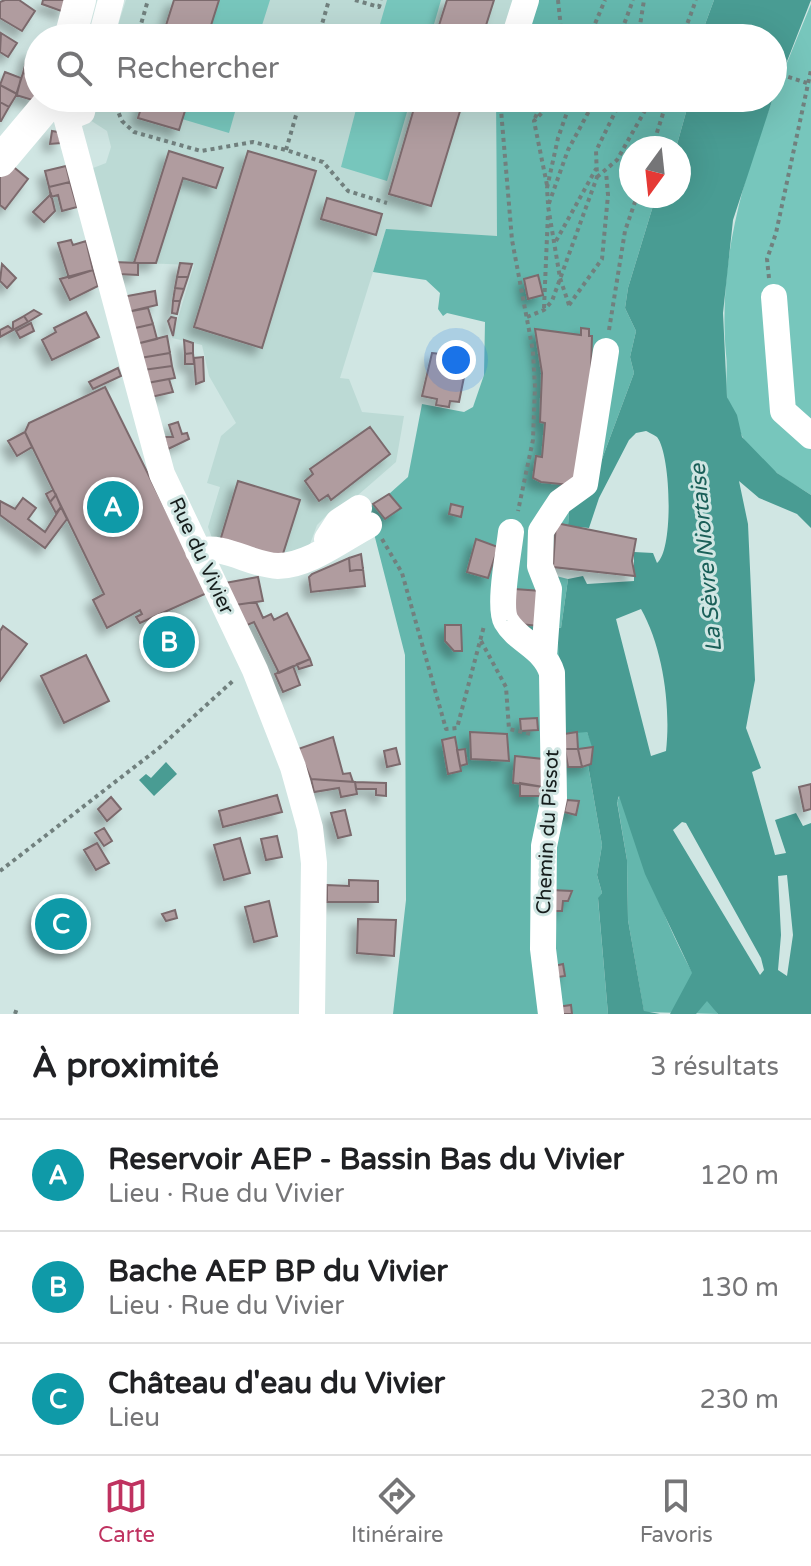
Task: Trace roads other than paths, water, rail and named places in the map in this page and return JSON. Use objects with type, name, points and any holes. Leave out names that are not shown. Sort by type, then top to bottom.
[{"type":"main road","points":[[74,24],[80,0]]},
{"type":"main road","points":[[0,161],[52,112]]},
{"type":"street","points":[[105,24],[111,0]]},
{"type":"street","points":[[518,24],[526,0]]},
{"type":"street","name":"Rue du Vivier","points":[[62,112],[162,474],[255,670],[293,767],[310,828],[314,863],[312,1014]]},
{"type":"street","points":[[774,297],[783,411],[811,436]]},
{"type":"street","name":"Chemin du Pissot","points":[[551,1014],[543,949],[543,854],[554,798],[552,673],[544,656],[549,589],[540,566],[541,531],[560,502],[585,484],[606,351]]},
{"type":"street","points":[[198,551],[221,550],[274,566],[293,564],[322,549],[338,522],[364,516]]},
{"type":"street","points":[[511,532],[504,613],[511,627],[544,656]]},
{"type":"water","points":[[714,0],[811,0],[787,61],[787,24],[705,24]]},
{"type":"water","name":"La Sèvre Niortaise","points":[[686,112],[768,112],[733,220],[723,313],[727,397],[737,415],[742,437],[777,473],[811,495],[811,528],[797,514],[759,498],[739,481],[748,524],[755,680],[746,728],[761,768],[752,772],[775,855],[786,853],[775,820],[796,813],[803,826],[811,823],[811,1014],[718,1014],[707,1001],[696,1014],[670,1014],[692,973],[645,874],[619,796],[617,802],[627,860],[628,920],[644,1011],[660,1014],[608,1014],[598,898],[602,893],[597,875],[602,845],[588,765],[592,747],[587,732],[564,734],[557,627],[561,628],[568,579],[583,576],[587,584],[634,581],[634,552],[653,553],[657,563],[666,540],[669,502],[665,462],[657,437],[646,431],[636,433],[629,440],[599,498],[589,528],[568,526],[569,511],[592,486],[634,373],[630,357],[636,331],[625,308],[652,208],[691,208],[691,136],[679,136]],"holes":[[[641,609],[655,641],[664,678],[667,734],[666,751],[651,756],[616,619]],[[682,822],[686,823],[761,958],[764,970],[760,975],[673,830]],[[787,875],[793,935],[787,976],[778,970],[781,935],[778,876]]]},
{"type":"water","points":[[166,762],[177,774],[154,796],[139,780],[146,774],[151,778]]},
{"type":"place","name":"Reservoir AEP - Bassin Bas du Vivier","points":[[113,507]]},
{"type":"place","name":"Bache AEP BP du Vivier","points":[[169,642]]},
{"type":"place","name":"Château d'eau du Vivier","points":[[61,924]]}]
